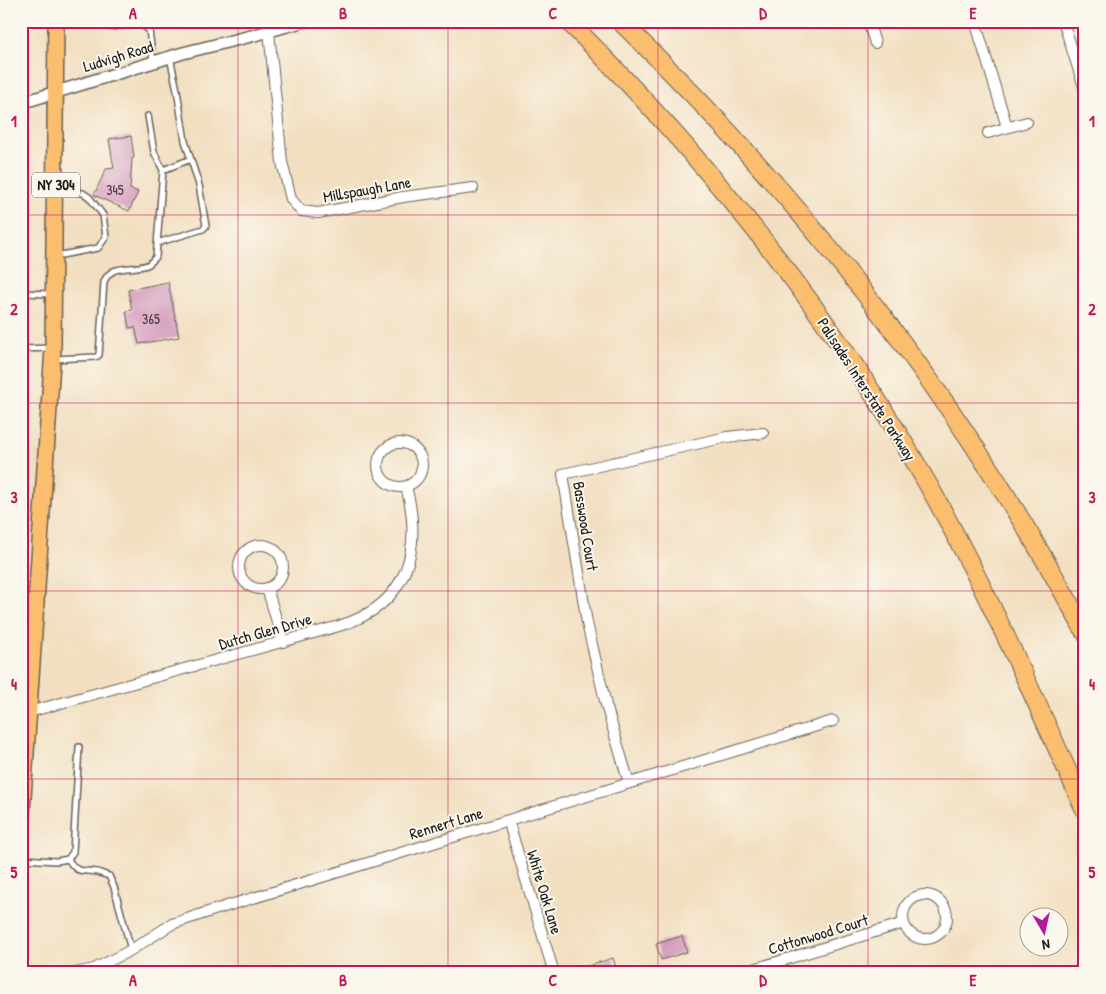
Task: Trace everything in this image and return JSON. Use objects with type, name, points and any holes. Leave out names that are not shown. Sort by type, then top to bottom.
[{"type":"highway","name":"Palisades Interstate Parkway","points":[[568,21],[669,126],[726,194],[786,270],[858,372],[906,447],[971,563],[1014,651],[1085,810]]},
{"type":"highway","points":[[620,21],[679,79],[758,164],[828,246],[883,316],[936,389],[981,456],[1032,539],[1085,632]]},
{"type":"main road","name":"NY 304","points":[[21,828],[53,353],[56,190],[56,21]]},
{"type":"street","name":"Ludvigh Road","points":[[21,103],[170,57],[305,21]]},
{"type":"street","points":[[975,21],[1007,128]]},
{"type":"street","points":[[1063,21],[1085,90]]},
{"type":"street","points":[[869,22],[875,43]]},
{"type":"street","name":"Millspaugh Lane","points":[[269,31],[282,162],[291,199],[301,210],[318,213],[412,196],[472,188]]},
{"type":"street","points":[[988,133],[1028,122]]},
{"type":"street","name":"Basswood Court","points":[[629,783],[606,705],[586,623],[563,474],[727,437],[763,433]]},
{"type":"street","points":[[395,444],[411,446],[421,460],[419,476],[412,484],[406,486],[390,484],[381,476],[379,470],[382,453],[395,444]]},
{"type":"street","name":"Dutch Glen Drive","points":[[29,712],[283,642],[349,623],[360,618],[379,606],[395,589],[410,560],[414,540],[412,511],[406,486]]},
{"type":"street","points":[[261,545],[272,548],[282,561],[280,578],[267,588],[250,586],[240,572],[239,566],[242,555],[251,548],[261,545]]},
{"type":"street","points":[[267,588],[283,642]]},
{"type":"street","name":"Rennert Lane","points":[[75,973],[94,969],[131,950],[172,924],[214,910],[833,721]]},
{"type":"street","name":"White Oak Lane","points":[[508,820],[554,973]]},
{"type":"street","points":[[928,895],[934,897],[946,909],[947,920],[945,926],[933,938],[922,939],[914,936],[908,931],[904,923],[903,914],[906,907],[910,901],[919,896],[928,895]]},
{"type":"street","name":"Cottonwood Court","points":[[742,973],[904,923]]},
{"type":"lane","points":[[110,21],[111,27],[138,23],[149,30],[153,62]]},
{"type":"lane","points":[[157,243],[205,228],[199,185],[185,141],[170,57]]},
{"type":"lane","points":[[21,349],[96,357],[99,355],[104,282],[107,275],[112,271],[149,265],[156,257],[163,170],[154,152],[148,116]]},
{"type":"lane","points":[[163,170],[191,159]]},
{"type":"lane","points":[[55,256],[98,248],[106,237],[103,214],[89,197],[83,192],[56,190]]},
{"type":"lane","points":[[21,293],[55,294]]},
{"type":"lane","points":[[68,860],[73,852],[79,747]]},
{"type":"lane","points":[[21,859],[68,860]]},
{"type":"lane","points":[[68,860],[78,871],[97,872],[109,876],[114,887],[131,950]]},
{"type":"shaded area","points":[[21,127],[25,129],[27,136],[26,369],[21,369]]},
{"type":"building","points":[[131,136],[134,158],[132,158],[130,189],[138,192],[129,211],[94,195],[106,169],[114,168],[109,139]]},
{"type":"building","points":[[168,282],[179,337],[139,344],[135,327],[129,328],[126,311],[132,310],[128,290]]},
{"type":"building","points":[[682,936],[687,952],[661,960],[656,944]]},
{"type":"building","points":[[613,958],[618,973],[572,973],[572,971]]}]
